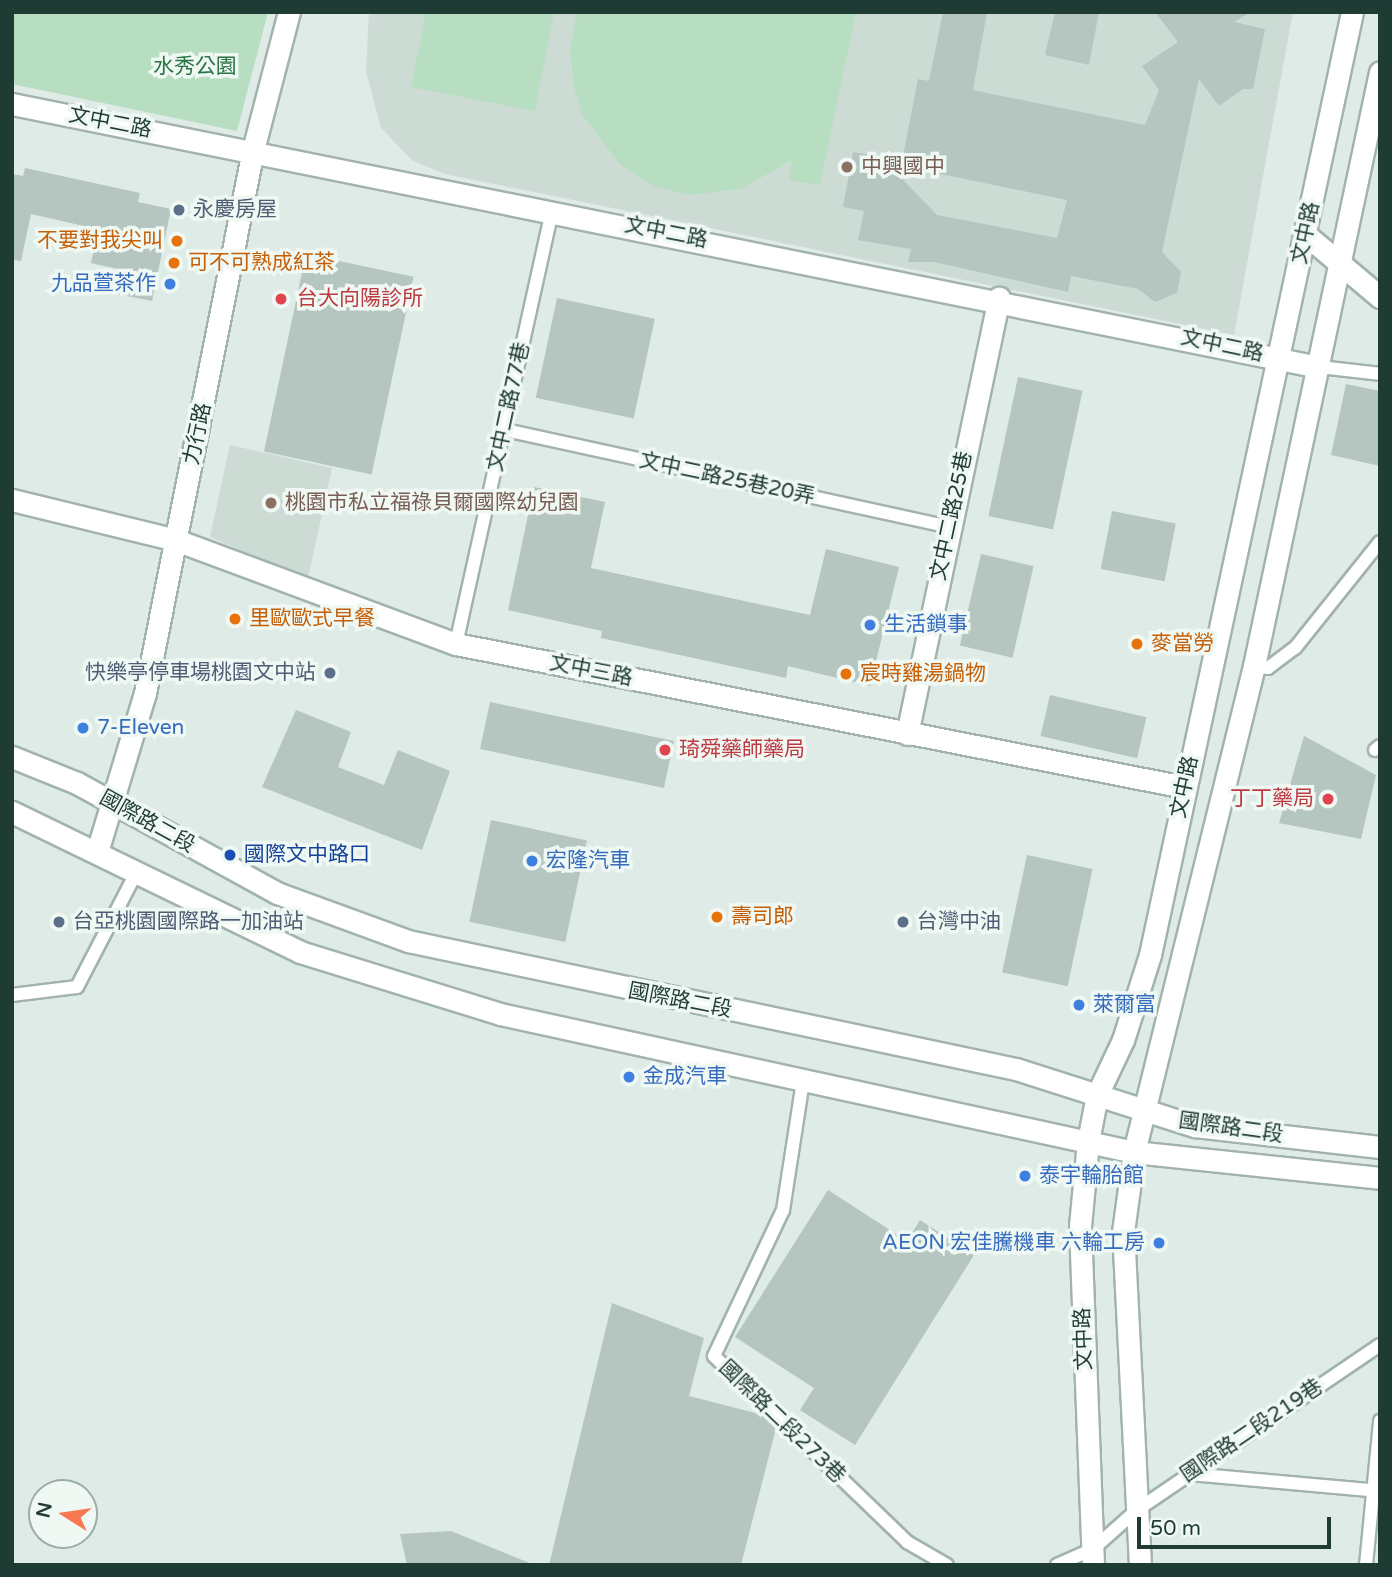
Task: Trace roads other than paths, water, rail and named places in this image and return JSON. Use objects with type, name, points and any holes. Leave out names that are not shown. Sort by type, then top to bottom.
[{"type":"street","name":"力行路","points":[[97,852],[115,804],[176,540],[253,150],[289,12]]},
{"type":"street","name":"文中路","points":[[1093,1557],[1080,1226],[1088,1141],[1097,1096],[1123,1040],[1150,955],[1352,12]]},
{"type":"street","name":"文中路","points":[[1139,1565],[1123,1232],[1134,1152],[1254,666],[1342,269],[1380,72]]},
{"type":"street","name":"文中二路","points":[[12,104],[999,298],[1319,367]]},
{"type":"street","points":[[1306,235],[1342,269],[1380,297]]},
{"type":"street","name":"文中二路25巷","points":[[907,734],[999,298]]},
{"type":"street","name":"文中三路","points":[[12,500],[176,540],[456,644],[1184,787]]},
{"type":"street","name":"國際路二段","points":[[12,757],[115,804],[277,893],[408,942],[1016,1069],[1144,1114],[1195,1126],[1380,1147]]},
{"type":"street","name":"國際路二段","points":[[12,812],[277,943],[394,984],[803,1080],[1134,1152],[1380,1178]]},
{"type":"lane","name":"文中二路77巷","points":[[456,644],[552,211]]},
{"type":"lane","points":[[1319,367],[1380,374]]},
{"type":"lane","name":"文中二路25巷20弄","points":[[505,430],[949,527]]},
{"type":"lane","points":[[1254,666],[1268,668],[1296,648],[1380,542]]},
{"type":"lane","points":[[12,995],[77,987],[136,873]]},
{"type":"lane","name":"國際路二段273巷","points":[[803,1080],[783,1210],[714,1356],[907,1542],[947,1565]]},
{"type":"lane","name":"國際路二段219巷","points":[[1057,1565],[1093,1557],[1137,1510],[1380,1345]]},
{"type":"lane","points":[[1366,1565],[1377,1491],[1380,1421]]},
{"type":"lane","points":[[1190,1474],[1377,1491]]},
{"type":"place","name":"中興國中","points":[[847,167]]},
{"type":"place","name":"永慶房屋","points":[[179,210]]},
{"type":"place","name":"不要對我尖叫","points":[[177,241]]},
{"type":"place","name":"可不可熟成紅茶","points":[[174,263]]},
{"type":"place","name":"九品萱茶作","points":[[170,284]]},
{"type":"place","name":"台大向陽診所","points":[[281,299]]},
{"type":"place","name":"桃園市私立福祿貝爾國際幼兒園","points":[[271,503]]},
{"type":"place","name":"里歐歐式早餐","points":[[235,619]]},
{"type":"place","name":"生活鎖事","points":[[870,625]]},
{"type":"place","name":"麥當勞","points":[[1137,644]]},
{"type":"place","name":"快樂亭停車場桃園文中站","points":[[330,673]]},
{"type":"place","name":"宸時雞湯鍋物","points":[[846,674]]},
{"type":"place","name":"7-Eleven","points":[[83,728]]},
{"type":"place","name":"琦舜藥師藥局","points":[[665,750]]},
{"type":"place","name":"丁丁藥局","points":[[1328,799]]},
{"type":"place","name":"國際文中路口","points":[[230,855]]},
{"type":"place","name":"宏隆汽車","points":[[532,861]]},
{"type":"place","name":"壽司郎","points":[[717,917]]},
{"type":"place","name":"台亞桃園國際路一加油站","points":[[59,922]]},
{"type":"place","name":"台灣中油","points":[[903,922]]},
{"type":"place","name":"萊爾富","points":[[1079,1005]]},
{"type":"place","name":"金成汽車","points":[[629,1077]]},
{"type":"place","name":"泰宇輪胎館","points":[[1025,1176]]},
{"type":"place","name":"AEON 宏佳騰機車 六輪工房","points":[[1159,1243]]},
{"type":"park label","name":"水秀公園","points":[[195,67]]}]
